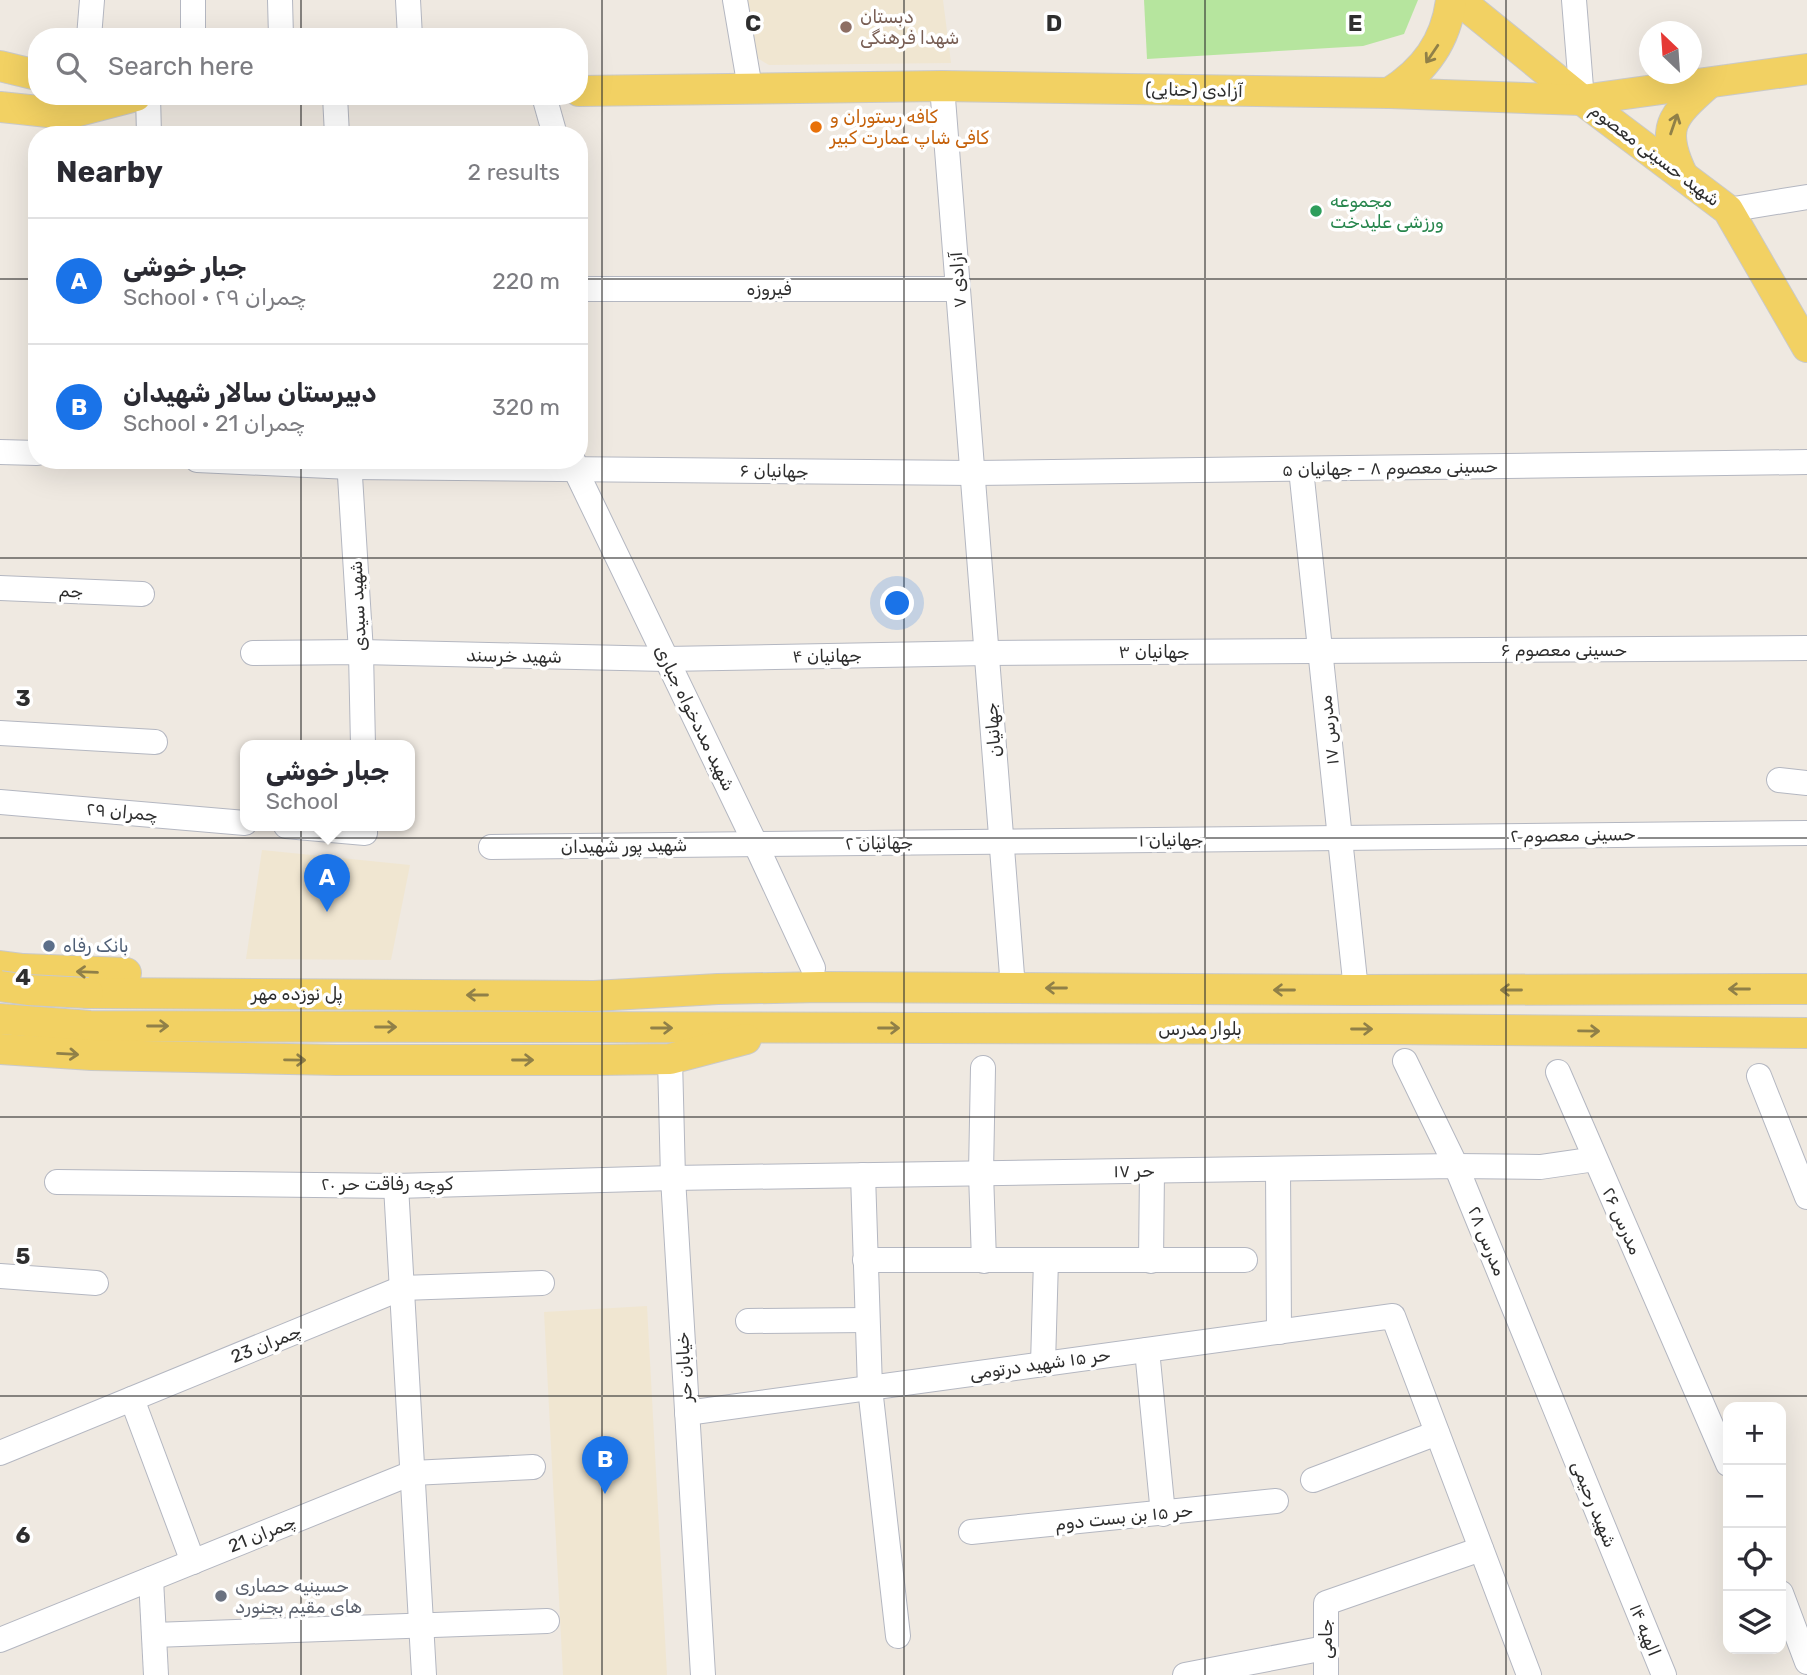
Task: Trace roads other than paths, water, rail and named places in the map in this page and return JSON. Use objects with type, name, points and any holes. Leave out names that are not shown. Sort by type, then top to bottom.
[{"type":"main road","points":[[1389,93],[1406,82],[1434,52],[1444,34],[1451,0]]},
{"type":"main road","name":"شهید حسینی معصوم","points":[[1459,0],[1582,100],[1728,210],[1807,347]]},
{"type":"main road","points":[[0,66],[28,73]]},
{"type":"main road","name":"آزادی (حنایی)","points":[[588,91],[943,86],[1389,93],[1582,100],[1807,69]]},
{"type":"main road","points":[[1684,177],[1672,154],[1670,135],[1676,114],[1709,83]]},
{"type":"main road","points":[[0,107],[67,114],[102,105]]},
{"type":"main road","points":[[0,993],[7,982],[8,973],[595,975],[718,989],[1807,989]]},
{"type":"main road","name":"پل نوزده مهر","points":[[8,973],[88,993],[594,996],[718,989]]},
{"type":"main road","name":"پل نوزده مهر","points":[[0,1019],[90,1026],[593,1028]]},
{"type":"main road","name":"بلوار مدرس","points":[[593,1028],[1388,1029],[1807,1033]]},
{"type":"main road","points":[[0,1030],[11,1050],[336,1060],[670,1059],[786,1028]]},
{"type":"street","points":[[90,28],[92,0]]},
{"type":"street","points":[[193,0],[193,28]]},
{"type":"street","points":[[280,0],[281,28]]},
{"type":"street","points":[[408,0],[410,28]]},
{"type":"street","points":[[734,0],[750,88]]},
{"type":"street","points":[[1574,0],[1582,100]]},
{"type":"street","name":"آزادی ۷","points":[[943,86],[973,473]]},
{"type":"street","points":[[148,105],[149,126]]},
{"type":"street","points":[[335,105],[337,126]]},
{"type":"street","points":[[547,105],[552,126]]},
{"type":"street","points":[[1728,210],[1807,197]]},
{"type":"street","name":"فیروزه","points":[[588,289],[958,289]]},
{"type":"street","points":[[0,452],[28,453]]},
{"type":"street","name":"حسینی معصوم ۸ - جهانیان ۵","points":[[973,473],[1807,462]]},
{"type":"street","name":"جهانیان ۶","points":[[588,465],[973,473]]},
{"type":"street","name":"شهید سیدی","points":[[349,469],[361,652],[363,740]]},
{"type":"street","name":"شهید مددخواه جباری","points":[[576,469],[813,968]]},
{"type":"street","name":"مدرس ۱۷","points":[[1301,469],[1356,990]]},
{"type":"street","name":"جهانیان","points":[[973,473],[1013,988]]},
{"type":"street","name":"جم","points":[[0,588],[142,594]]},
{"type":"street","name":"حسینی معصوم ۶","points":[[1321,651],[1807,648]]},
{"type":"street","name":"جهانیان ۳","points":[[987,653],[1321,651]]},
{"type":"street","name":"شهید خرسند","points":[[253,653],[361,652],[666,659]]},
{"type":"street","name":"جهانیان ۴","points":[[666,659],[987,653]]},
{"type":"street","points":[[0,733],[155,742]]},
{"type":"street","points":[[1779,780],[1807,783]]},
{"type":"street","name":"چمران ۲۹","points":[[0,802],[240,823]]},
{"type":"street","name":"حسینی معصوم ۲","points":[[1340,838],[1807,833]]},
{"type":"street","name":"جهانیان ۱","points":[[1002,842],[1340,838]]},
{"type":"street","name":"جهانیان ۲","points":[[756,845],[1002,842]]},
{"type":"street","name":"شهید پور شهیدان","points":[[491,847],[756,845]]},
{"type":"street","name":"خیابان حر","points":[[670,1059],[673,1178],[703,1675]]},
{"type":"street","name":"مدرس ۲۸","points":[[1405,1061],[1456,1166],[1562,1425]]},
{"type":"street","points":[[983,1068],[981,1173],[984,1261]]},
{"type":"street","name":"مدرس ۲۶","points":[[1558,1072],[1723,1453]]},
{"type":"street","points":[[1759,1076],[1807,1198]]},
{"type":"street","name":"حر ۱۷","points":[[673,1178],[1540,1167],[1595,1159]]},
{"type":"street","points":[[1278,1169],[1279,1332]]},
{"type":"street","points":[[1151,1261],[1152,1171]]},
{"type":"street","points":[[863,1175],[870,1388],[898,1636]]},
{"type":"street","name":"کوچه رفاقت حر ۲۰","points":[[57,1182],[396,1186],[673,1178]]},
{"type":"street","points":[[396,1186],[424,1675]]},
{"type":"street","points":[[1044,1364],[1046,1260]]},
{"type":"street","points":[[865,1261],[1245,1260]]},
{"type":"street","points":[[0,1276],[96,1283]]},
{"type":"street","name":"چمران 23","points":[[0,1453],[402,1288],[542,1283]]},
{"type":"street","name":"حر ۱۵ شهید درتومی","points":[[687,1413],[1393,1316],[1437,1433]]},
{"type":"street","points":[[748,1321],[867,1320]]},
{"type":"street","points":[[1147,1350],[1163,1514]]},
{"type":"street","points":[[132,1399],[192,1562]]},
{"type":"street","name":"شهید رحیمی","points":[[1562,1425],[1627,1584]]},
{"type":"street","points":[[1313,1480],[1437,1433],[1527,1675]]},
{"type":"street","name":"چمران 21","points":[[0,1640],[412,1473],[533,1467]]},
{"type":"street","name":"حر ۱۵ بن بست دوم","points":[[971,1532],[1276,1501]]},
{"type":"street","name":"جامی","points":[[1326,1675],[1326,1603],[1481,1549]]},
{"type":"street","points":[[151,1578],[156,1675]]},
{"type":"street","name":"الهیه ۱۴","points":[[1627,1584],[1664,1675]]},
{"type":"street","points":[[1786,1605],[1807,1662]]},
{"type":"street","points":[[154,1635],[547,1621]]},
{"type":"street","points":[[1185,1675],[1325,1648]]},
{"type":"place","name":"دبستان شهدا فرهنگی","points":[[846,27]]},
{"type":"place","name":"کافه رستوران و کافی شاپ عمارت کبیر","points":[[816,127]]},
{"type":"place","name":"مجموعه ورزشی علیدخت","points":[[1316,211]]},
{"type":"place","name":"جبار خوشی","points":[[327,912]]},
{"type":"place","name":"بانک رفاه","points":[[49,946]]},
{"type":"place","name":"دبیرستان سالار شهیدان","points":[[605,1494]]},
{"type":"place","name":"حسینیه حصاری های مقیم بجنورد","points":[[221,1596]]}]
